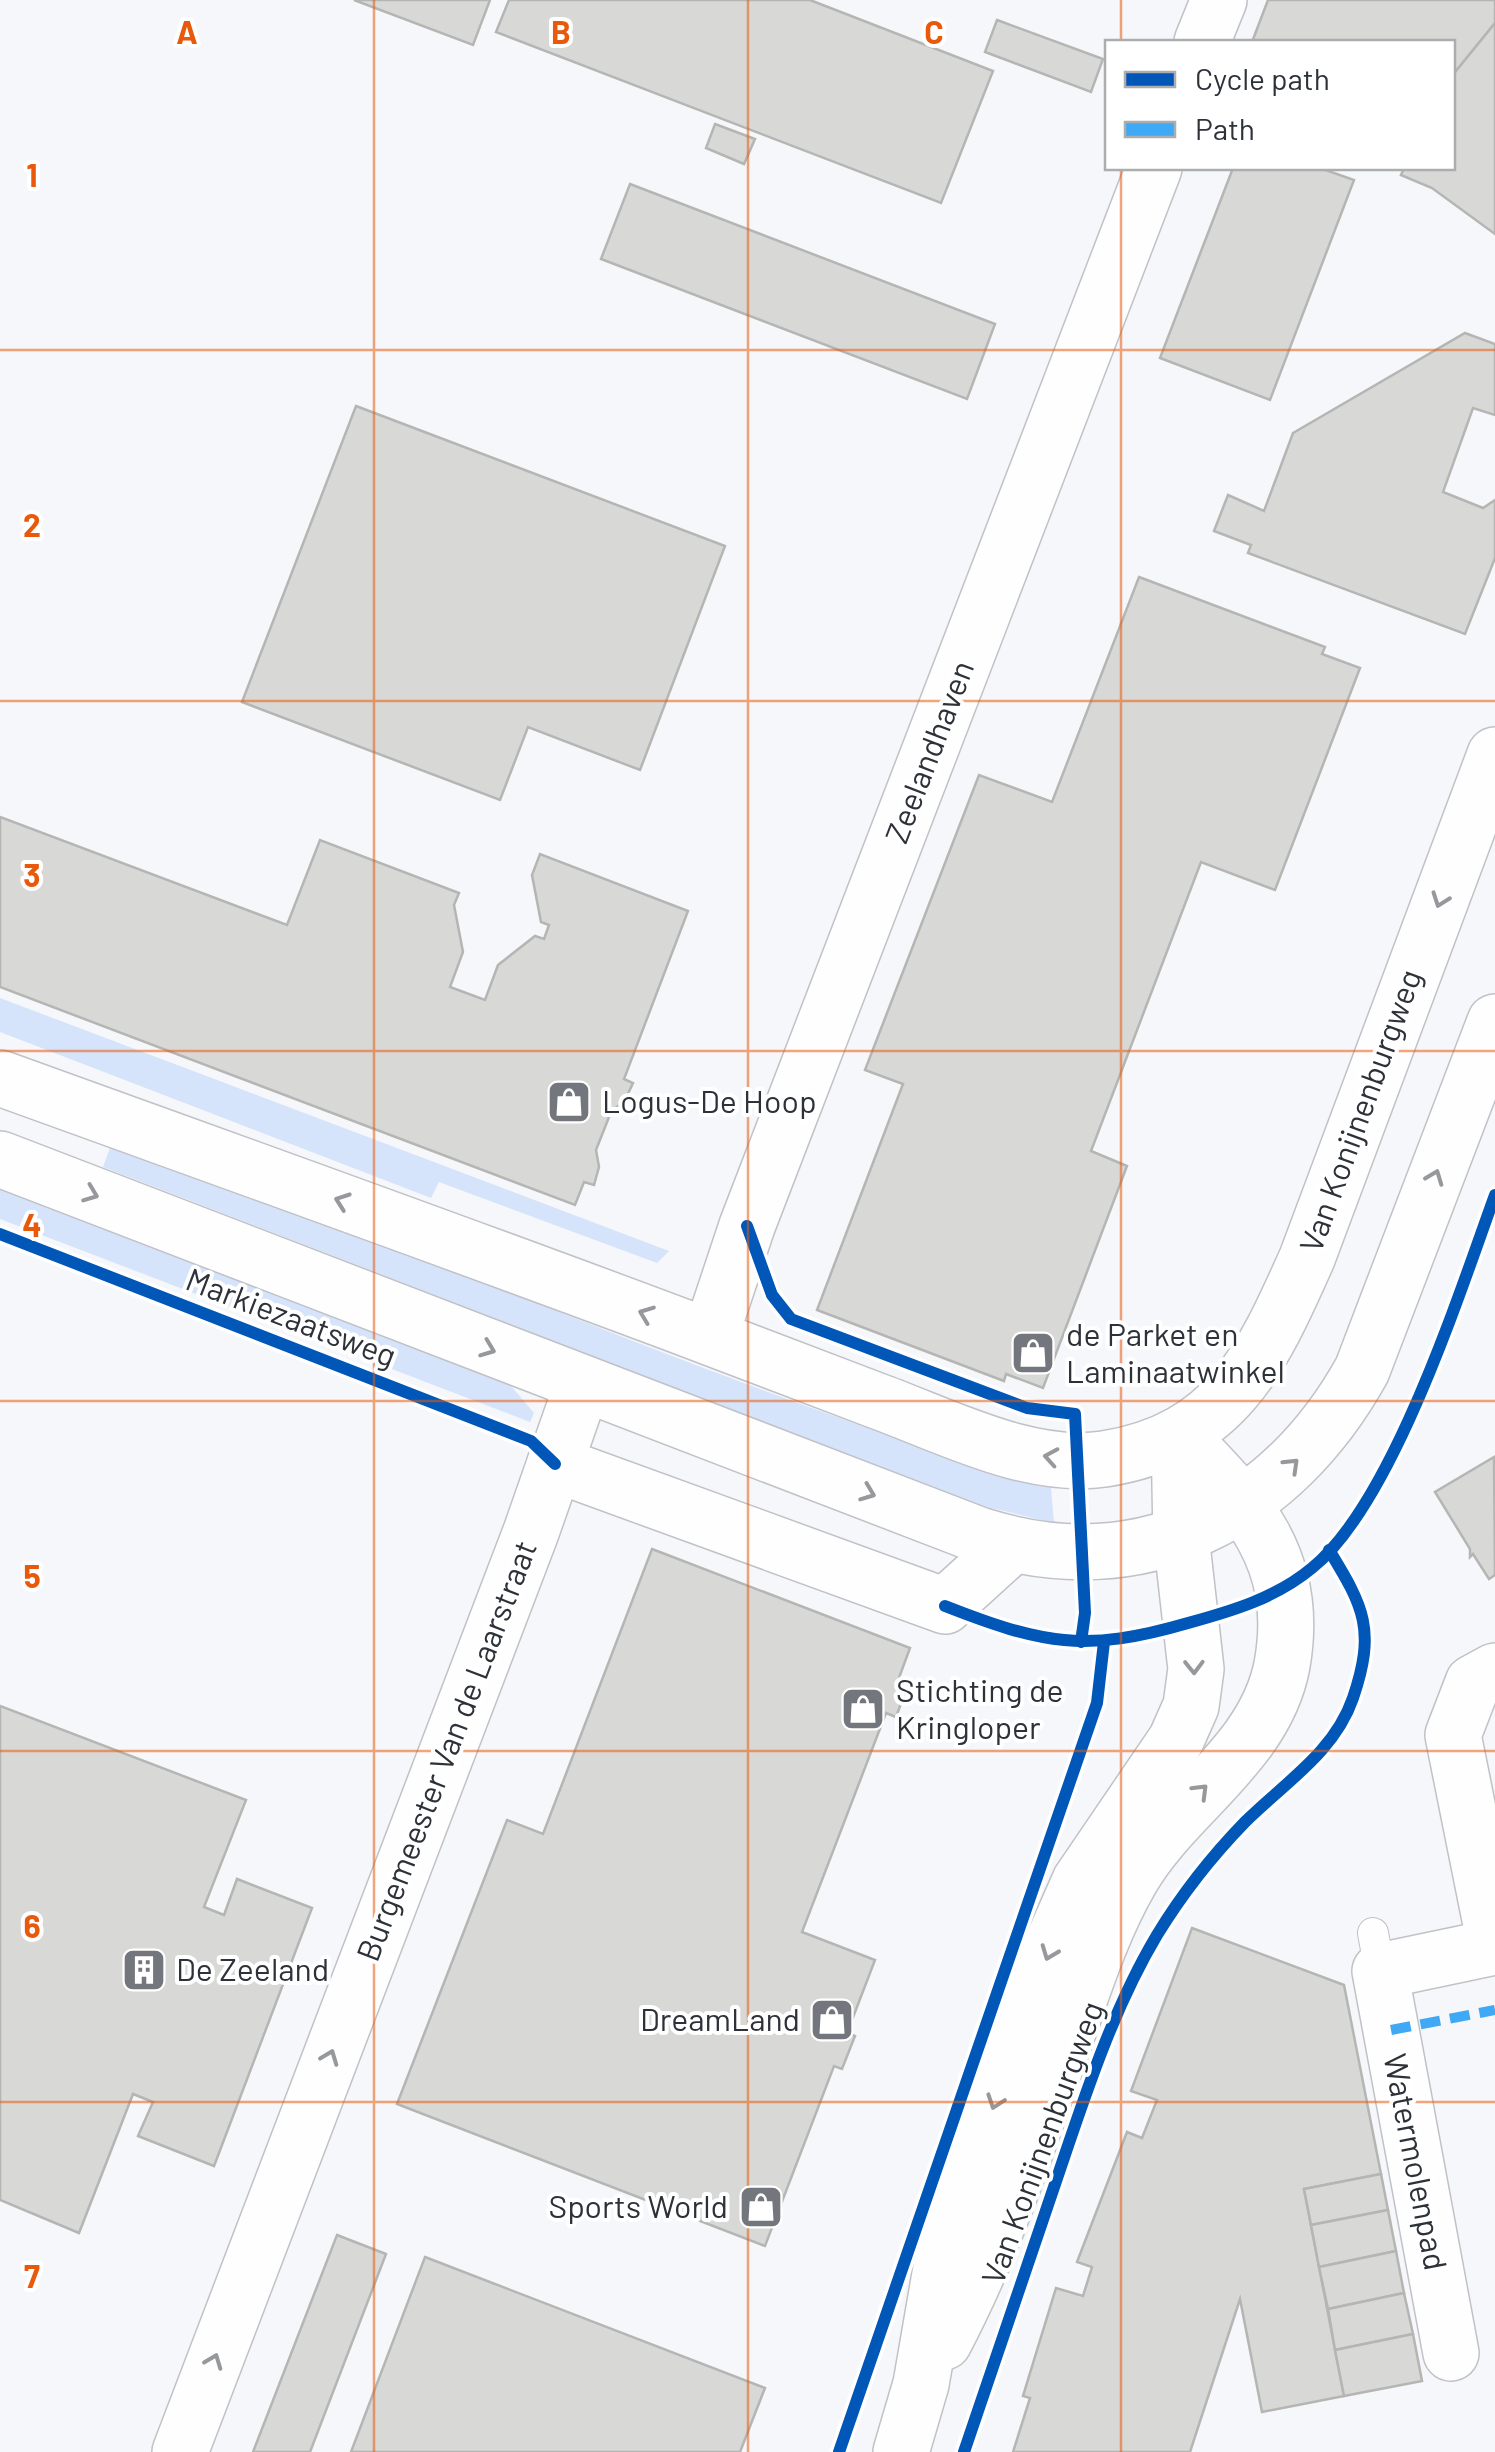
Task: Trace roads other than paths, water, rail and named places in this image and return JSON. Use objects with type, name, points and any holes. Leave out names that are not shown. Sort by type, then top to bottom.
[{"type":"main road","points":[[1203,40],[1218,0]]},
{"type":"main road","name":"Zeelandhaven","points":[[710,1337],[754,1207],[1153,170]]},
{"type":"main road","name":"Van Konijnenburgweg","points":[[1180,1436],[1241,1388],[1272,1336],[1307,1258],[1495,754]]},
{"type":"main road","points":[[1181,1536],[1246,1503],[1314,1444],[1334,1420],[1362,1370],[1495,1022]]},
{"type":"main road","points":[[0,1078],[954,1430],[1045,1458],[1102,1459],[1180,1436]]},
{"type":"main road","name":"Markiezaatsweg","points":[[0,1160],[582,1386],[1011,1546],[1081,1551],[1181,1536]]},
{"type":"main road","name":"Burgemeester Van de Laarstraat","points":[[180,2452],[531,1532],[582,1386]]},
{"type":"main road","name":"Van Konijnenburgweg","points":[[921,2384],[984,2266],[1119,1900],[1160,1836],[1252,1734],[1276,1688],[1282,1662],[1281,1589],[1266,1540],[1246,1503],[1180,1436]]},
{"type":"main road","name":"Van Konijnenburgweg","points":[[901,2452],[921,2384],[944,2251],[1054,1940],[1080,1881],[1167,1754],[1191,1706],[1196,1669],[1181,1536],[1180,1436]]},
{"type":"main road","points":[[555,1464],[945,1606],[1011,1546]]},
{"type":"main road","points":[[1495,1671],[1473,1683],[1454,1736],[1495,1945]]},
{"type":"main road","name":"Watermolenpad","points":[[1451,2353],[1376,1952],[1495,1945]]},
{"type":"place","name":"Logus-De Hoop","points":[[569,1102]]},
{"type":"place","name":"de Parket en Laminaatwinkel","points":[[1033,1353]]},
{"type":"place","name":"Stichting de Kringloper","points":[[863,1709]]},
{"type":"place","name":"De Zeeland","points":[[144,1970]]},
{"type":"place","name":"DreamLand","points":[[832,2020]]},
{"type":"place","name":"Sports World","points":[[761,2207]]}]
